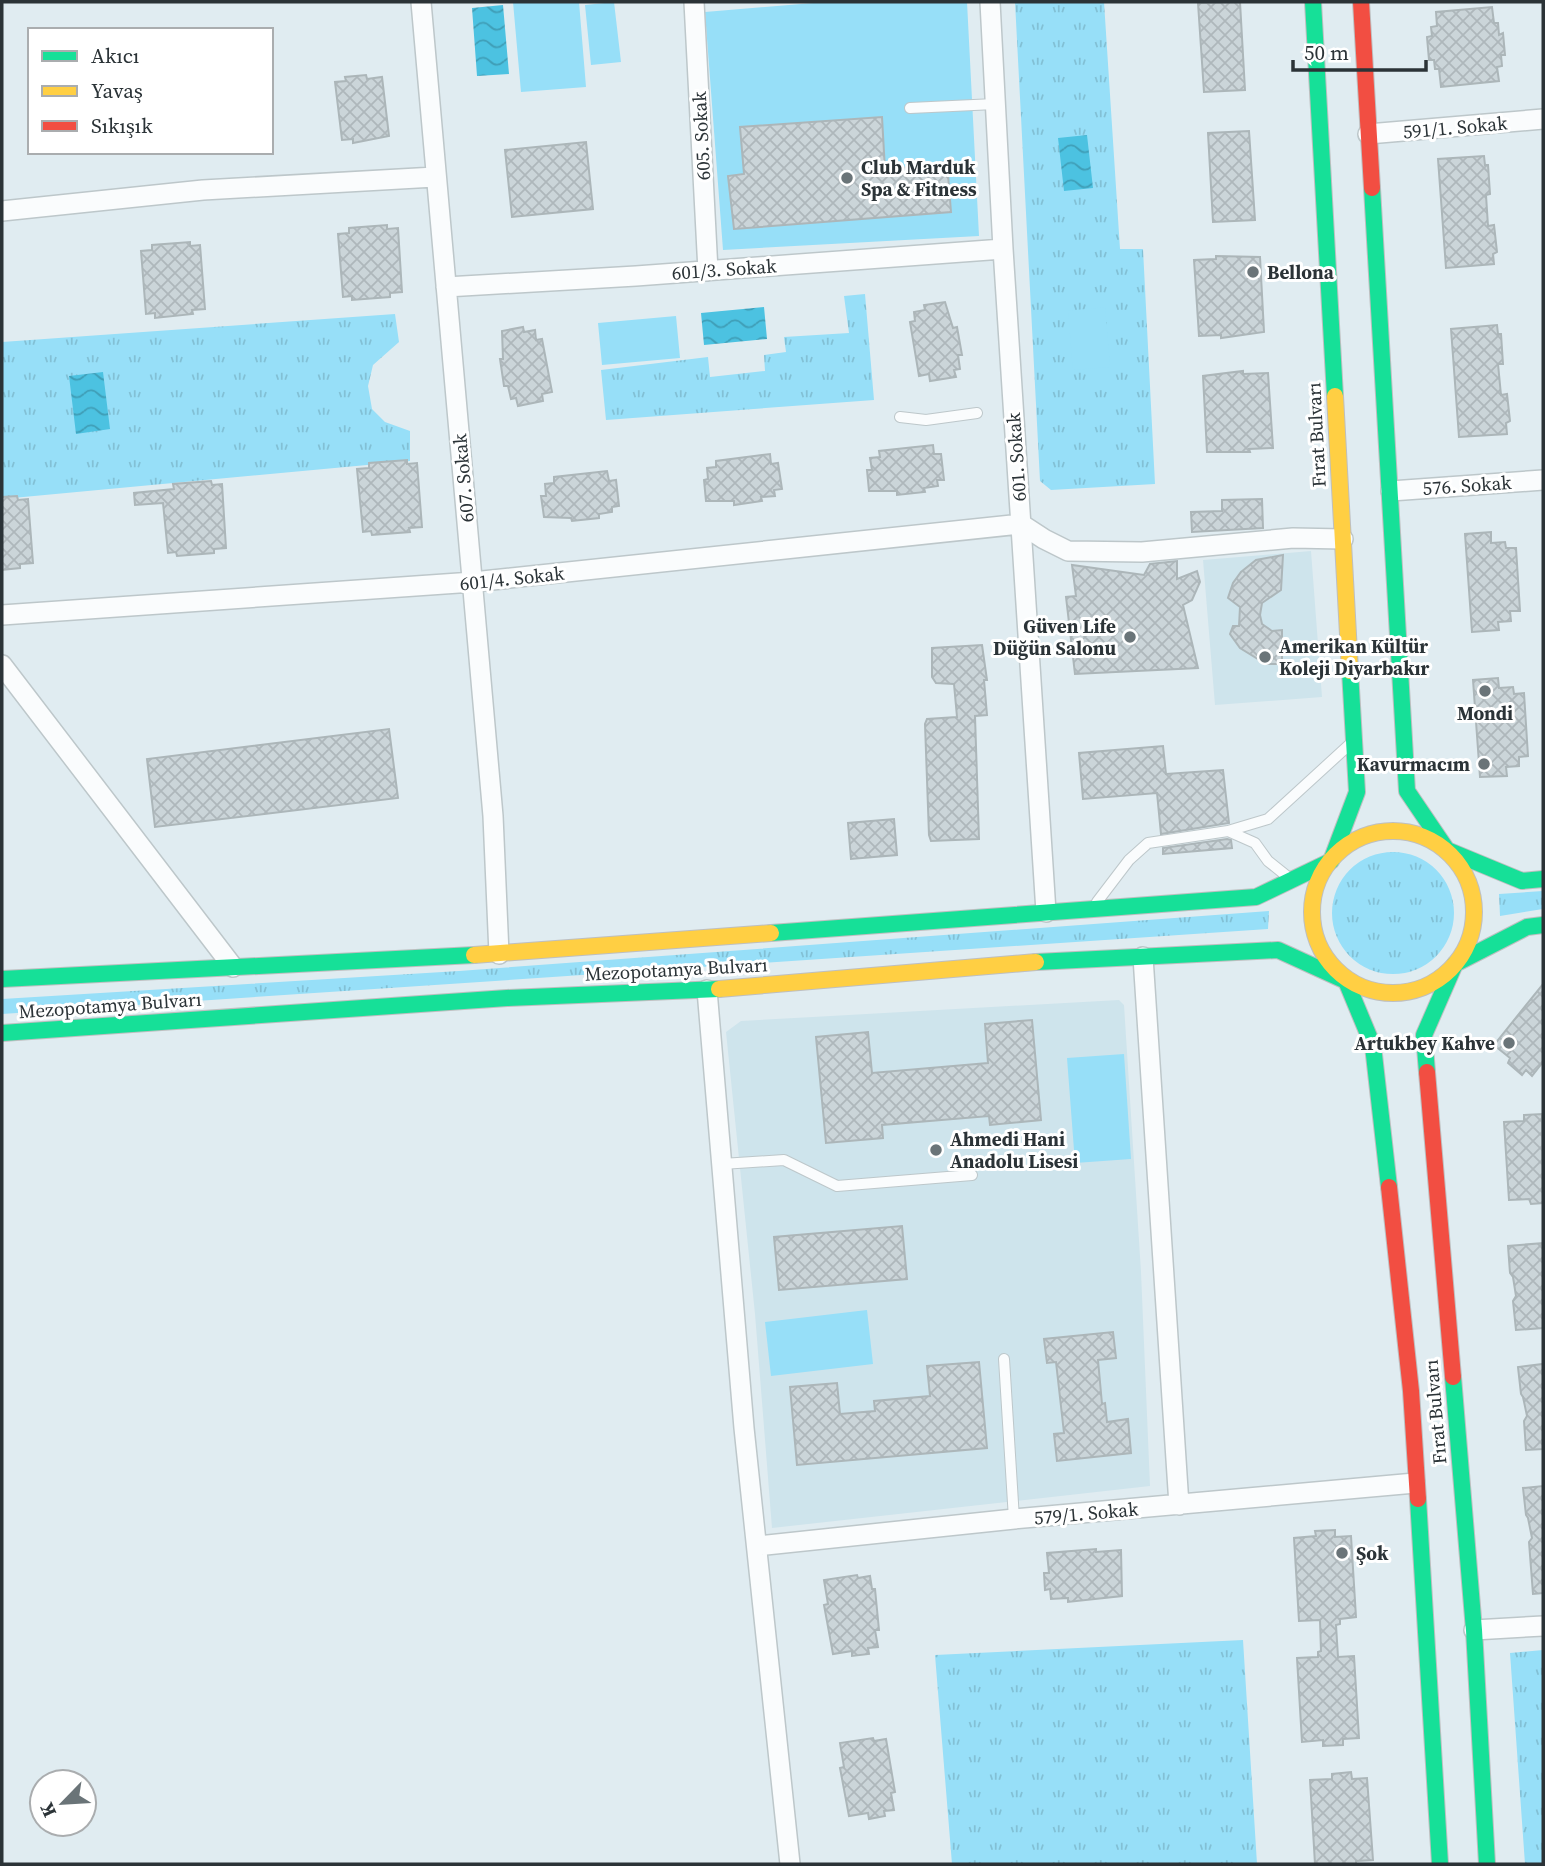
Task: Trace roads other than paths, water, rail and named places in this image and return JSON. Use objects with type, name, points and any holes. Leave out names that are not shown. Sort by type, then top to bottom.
[{"type":"main road","name":"Fırat Bulvarı","points":[[1313,2],[1357,792],[1331,861]]},
{"type":"main road","points":[[1361,2],[1407,791],[1447,850],[1462,868],[1472,891],[1474,917],[1469,942],[1455,964],[1438,980],[1416,990],[1392,994],[1368,990],[1346,982],[1327,960],[1315,936],[1311,909],[1316,883],[1331,861],[1349,842],[1373,833],[1398,830],[1423,836],[1447,850],[1522,881],[1543,879]]},
{"type":"main road","name":"Mezopotamya Bulvarı","points":[[2,979],[499,954],[1256,897],[1331,861]]},
{"type":"main road","points":[[1455,964],[1527,927],[1543,925]]},
{"type":"main road","name":"Mezopotamya Bulvarı","points":[[2,1033],[508,998],[707,990],[1034,962],[1278,950],[1346,982]]},
{"type":"main road","name":"Fırat Bulvarı","points":[[1455,964],[1424,1035],[1474,1630],[1487,1864]]},
{"type":"main road","name":"Fırat Bulvarı","points":[[1346,982],[1373,1046],[1410,1391],[1440,1864]]},
{"type":"street","name":"607. Sokak","points":[[421,2],[494,816],[499,954]]},
{"type":"street","name":"605. Sokak","points":[[694,2],[708,271]]},
{"type":"street","name":"601. Sokak","points":[[990,2],[1003,249],[1046,912]]},
{"type":"street","name":"591/1. Sokak","points":[[1368,134],[1543,119]]},
{"type":"street","points":[[2,211],[203,190],[435,177]]},
{"type":"street","name":"601/3. Sokak","points":[[446,287],[1003,249]]},
{"type":"street","name":"576. Sokak","points":[[1391,491],[1543,480]]},
{"type":"street","points":[[1021,524],[1068,551],[1142,552],[1293,538],[1343,539]]},
{"type":"street","name":"601/4. Sokak","points":[[2,615],[473,582],[1021,524]]},
{"type":"street","points":[[2,665],[233,967]]},
{"type":"street","points":[[1143,957],[1179,1505]]},
{"type":"street","points":[[707,990],[744,1428],[790,1864]]},
{"type":"street","name":"579/1. Sokak","points":[[757,1546],[1014,1519],[1415,1483]]},
{"type":"street","points":[[1474,1630],[1543,1626]]},
{"type":"lane","points":[[910,108],[995,104]]},
{"type":"lane","points":[[900,417],[926,420],[977,413]]},
{"type":"lane","points":[[1092,908],[1129,860],[1148,843],[1228,831],[1268,818],[1354,740]]},
{"type":"lane","points":[[1228,831],[1255,843],[1268,861],[1291,880]]},
{"type":"lane","points":[[722,1164],[784,1160],[837,1186],[972,1175]]},
{"type":"lane","points":[[1004,1359],[1014,1519]]},
{"type":"water","points":[[503,5],[509,74],[477,76],[472,8]]},
{"type":"water","points":[[1087,135],[1093,188],[1064,191],[1058,138]]},
{"type":"water","points":[[764,307],[767,339],[704,345],[701,313]]},
{"type":"water","points":[[103,372],[110,429],[76,434],[69,376]]},
{"type":"place","name":"Club Marduk Spa & Fitness","points":[[847,178]]},
{"type":"place","name":"Bellona","points":[[1253,272]]},
{"type":"place","name":"Güven Life Düğün Salonu","points":[[1130,637]]},
{"type":"place","name":"Amerikan Kültür Koleji Diyarbakır","points":[[1265,657]]},
{"type":"place","name":"Mondi","points":[[1485,691]]},
{"type":"place","name":"Kavurmacım","points":[[1484,764]]},
{"type":"place","name":"Artukbey Kahve","points":[[1509,1043]]},
{"type":"place","name":"Ahmedi Hani Anadolu Lisesi","points":[[936,1150]]},
{"type":"place","name":"Şok","points":[[1342,1553]]}]
